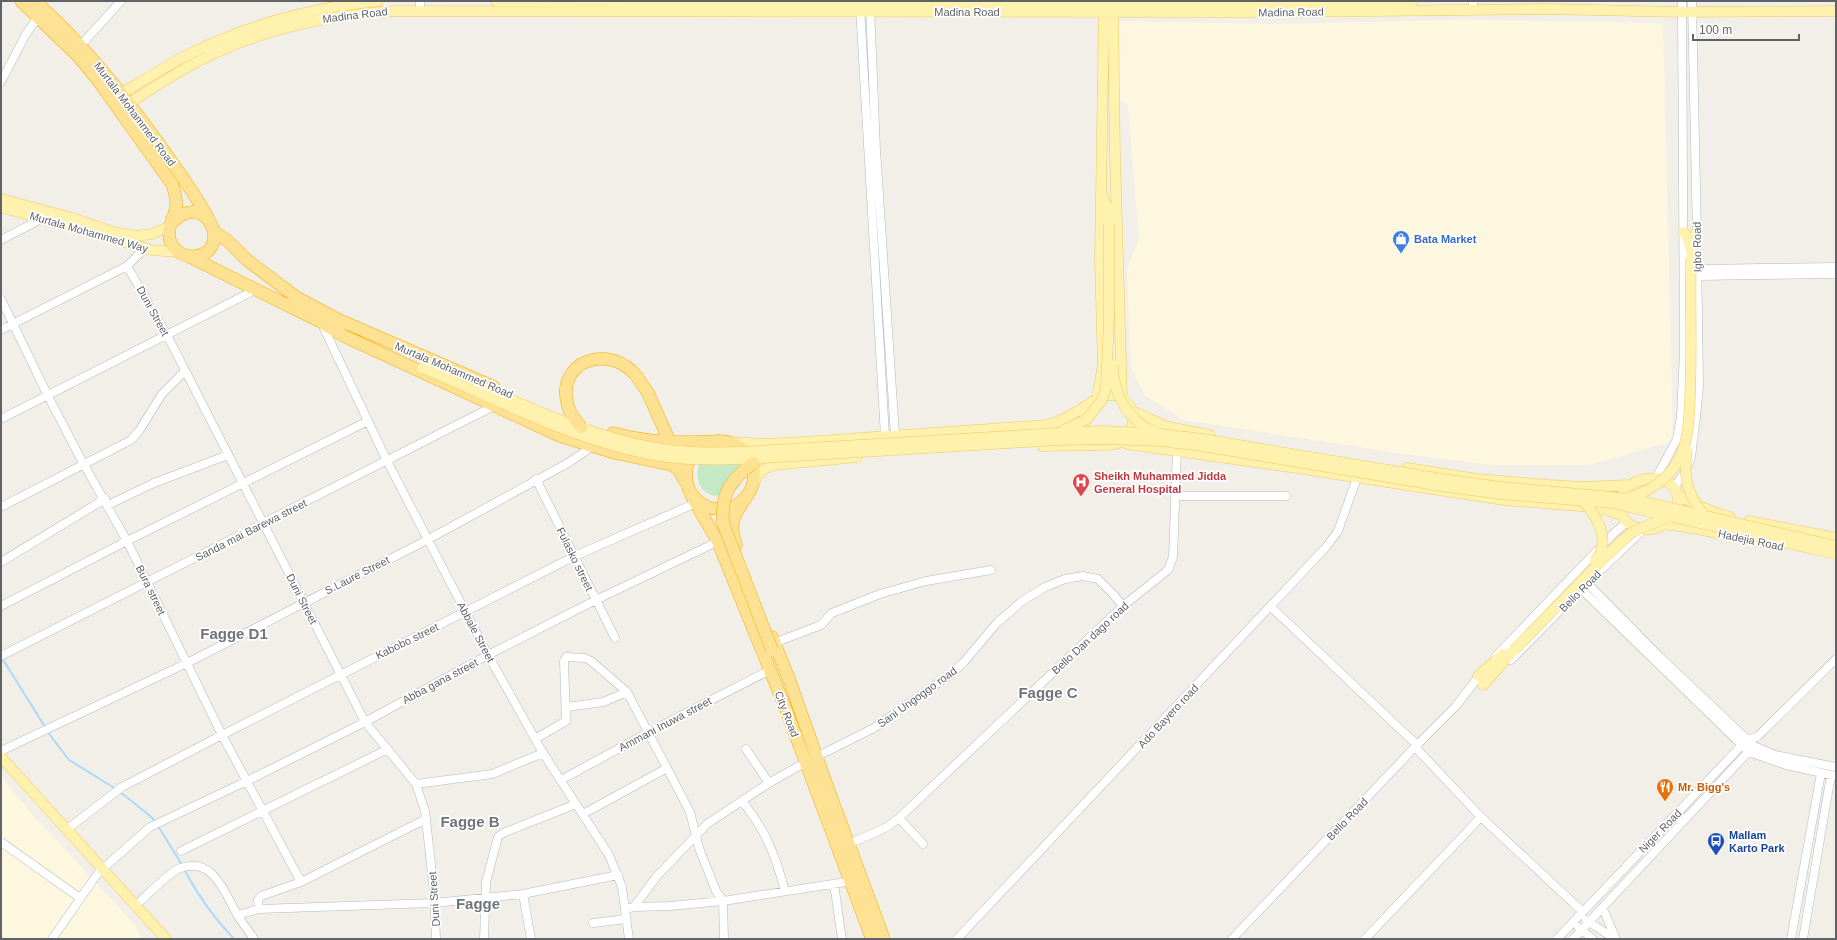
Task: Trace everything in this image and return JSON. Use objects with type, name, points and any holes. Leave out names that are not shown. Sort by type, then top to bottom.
[{"type":"highway","name":"Murtala Mohammed Road","points":[[21,1],[78,56],[121,101],[172,184],[176,199],[172,224]]},
{"type":"highway","name":"Murtala Mohammed Road","points":[[35,1],[81,45],[121,101],[196,197],[208,218]]},
{"type":"highway","points":[[194,212],[208,218],[214,232],[214,240],[211,247],[205,253],[198,256],[190,257],[178,252],[170,240],[172,224],[179,216],[194,212]]},
{"type":"highway","name":"Murtala Mohammed Road","points":[[214,232],[229,242],[247,260],[296,297],[337,319],[579,423],[624,436],[651,441],[670,443],[723,441]]},
{"type":"highway","name":"Murtala Mohammed Road","points":[[190,257],[321,322],[344,336],[560,436],[615,453],[672,465],[685,476]]},
{"type":"highway","points":[[581,427],[568,408],[566,399],[567,385],[572,374],[576,368],[589,360],[604,358],[622,363],[634,372],[648,394],[694,499],[708,508],[719,509],[735,506],[750,490]]},
{"type":"highway","points":[[685,476],[688,462],[693,453],[700,446],[709,442],[723,441],[740,448],[750,458],[754,471],[750,490],[732,519],[732,535],[773,647]]},
{"type":"highway","points":[[757,461],[734,480],[725,492],[722,510],[723,523],[773,647]]},
{"type":"highway","name":"City Road","points":[[694,499],[718,542],[770,670],[848,844],[884,939]]},
{"type":"highway","name":"City Road","points":[[773,647],[775,657],[781,663],[789,679],[811,760],[872,939]]},
{"type":"main road","name":"Madina Road","points":[[121,101],[181,59],[227,37],[316,9],[378,1]]},
{"type":"main road","name":"Madina Road","points":[[496,1],[512,4]]},
{"type":"main road","name":"Madina Road","points":[[121,101],[207,57],[264,34],[297,24],[347,15],[420,6],[512,4],[605,6],[1108,5],[1413,1]]},
{"type":"main road","name":"Madina Road","points":[[1108,5],[1287,12],[1473,5],[1682,12],[1836,11]]},
{"type":"main road","points":[[1108,5],[1117,192],[1122,399]]},
{"type":"main road","points":[[1105,444],[1093,439],[1084,428],[1083,419],[1085,410],[1094,400],[1102,366],[1100,290],[1101,193],[1108,5]]},
{"type":"main road","points":[[1058,433],[1087,419],[1102,400],[1106,389],[1111,224],[1117,192]]},
{"type":"main road","points":[[1101,193],[1108,209],[1111,224],[1113,372],[1116,390],[1123,405],[1130,414],[1149,429],[1161,434]]},
{"type":"main road","name":"Murtala Mohammed Way","points":[[1,205],[69,218],[113,232],[135,236],[152,234],[172,224]]},
{"type":"main road","name":"Murtala Mohammed Way","points":[[1,205],[40,219],[144,248],[164,252],[178,252]]},
{"type":"main road","points":[[1697,231],[1695,237],[1694,400],[1691,429],[1685,460],[1685,476],[1690,496],[1705,516]]},
{"type":"main road","points":[[1625,499],[1645,491],[1666,478],[1680,458],[1688,432],[1695,266],[1690,244],[1684,232]]},
{"type":"main road","points":[[393,343],[424,364],[560,428],[621,448],[650,454],[682,458],[757,461],[1023,442],[1104,439],[1160,441],[1202,446],[1455,488],[1500,494],[1612,504],[1668,520],[1836,554]]},
{"type":"main road","points":[[389,357],[424,364],[525,406],[581,427],[622,440],[651,447],[683,451],[722,453],[1104,431],[1161,434],[1203,439],[1456,481],[1501,487],[1591,494],[1625,499],[1836,546]]},
{"type":"main road","points":[[723,441],[765,444],[1048,426],[1060,421],[1094,400],[1111,395],[1122,399],[1128,404],[1132,411],[1133,426],[1130,432],[1119,443]]},
{"type":"main road","points":[[1132,411],[1156,423],[1185,431],[1476,479],[1582,487],[1631,485]]},
{"type":"main road","points":[[750,490],[760,472],[765,468],[784,463],[1054,445],[1119,443],[1177,450],[1504,500],[1593,507],[1608,510],[1624,518],[1640,529],[1644,529],[1671,519],[1678,507],[1675,491]]},
{"type":"main road","points":[[1624,518],[1620,504],[1622,496],[1631,485],[1639,480],[1656,478]]},
{"type":"main road","name":"Hadejia Road","points":[[1656,478],[1664,480],[1675,491],[1695,505],[1718,514],[1836,538]]},
{"type":"main road","points":[[1481,681],[1596,560],[1600,552],[1602,540],[1599,521],[1583,501]]},
{"type":"main road","points":[[1512,648],[1623,540],[1634,531],[1668,520]]},
{"type":"main road","name":"Hadejia Road","points":[[1668,520],[1836,558]]},
{"type":"main road","points":[[1,757],[66,830],[100,871],[136,905],[163,938]]},
{"type":"main road","points":[[1,766],[163,938]]},
{"type":"street","points":[[81,45],[121,1]]},
{"type":"street","name":"Igbo Road","points":[[1656,478],[1677,439],[1681,416],[1684,352],[1682,1]]},
{"type":"street","name":"Igbo Road","points":[[1692,1],[1697,231]]},
{"type":"street","points":[[865,5],[895,435]]},
{"type":"street","points":[[865,5],[885,436]]},
{"type":"street","points":[[1,82],[26,34],[38,17]]},
{"type":"street","points":[[1,240],[40,219]]},
{"type":"street","points":[[1,330],[127,266],[144,248]]},
{"type":"street","name":"Duni Street","points":[[127,266],[167,335],[304,602],[339,674],[365,722],[416,784],[426,819],[436,939]]},
{"type":"street","points":[[1695,266],[1836,267]]},
{"type":"street","points":[[1695,266],[1836,274]]},
{"type":"street","name":"Igbo Road","points":[[1675,491],[1691,457],[1696,424],[1699,386],[1695,266]]},
{"type":"street","points":[[1,420],[257,290]]},
{"type":"street","name":"Bura street","points":[[1,299],[48,396],[83,463],[127,541],[222,735],[301,882]]},
{"type":"street","name":"Abbale Street","points":[[321,322],[386,461],[426,540],[488,655],[543,753],[609,855],[618,875],[625,909],[628,939]]},
{"type":"street","points":[[1,506],[83,463],[131,440],[139,431],[162,394],[185,371]]},
{"type":"street","name":"Sanda mai Barewa street","points":[[4,654],[494,406]]},
{"type":"street","points":[[1,606],[368,420]]},
{"type":"street","name":"S.Laure Street","points":[[1,751],[187,663],[426,540],[568,463],[593,446]]},
{"type":"street","name":"Bello Dan dago road","points":[[848,844],[887,827],[900,818],[1123,606],[1168,570],[1172,563],[1177,450]]},
{"type":"street","points":[[1,562],[106,502],[228,454]]},
{"type":"street","name":"Ado Bayero road","points":[[957,939],[1327,546],[1338,531],[1357,478]]},
{"type":"street","name":"Fulasko street","points":[[536,479],[615,638]]},
{"type":"street","points":[[1175,496],[1286,496]]},
{"type":"street","name":"Kabobo street","points":[[66,830],[122,787],[339,674],[466,613],[575,556],[694,499]]},
{"type":"street","name":"Bello Road","points":[[1232,939],[1416,746],[1481,681],[1608,539],[1624,518]]},
{"type":"street","name":"Bello Road","points":[[1481,681],[1504,667],[1584,586],[1644,529]]},
{"type":"street","name":"Abba gana street","points":[[52,939],[100,871],[150,827],[161,820],[247,782],[365,722],[488,655],[596,600],[732,535]]},
{"type":"street","points":[[773,647],[821,626],[832,613],[880,594],[926,581],[991,570]]},
{"type":"street","name":"Sani Ungoggo road","points":[[634,907],[657,876],[707,824],[769,783],[874,728],[951,674],[964,662],[996,624],[1022,600],[1045,587],[1065,579],[1083,576],[1098,579],[1123,606]]},
{"type":"street","points":[[1584,586],[1751,749],[1786,765],[1834,775],[1803,939]]},
{"type":"street","points":[[1271,606],[1416,746],[1481,816],[1589,922],[1616,939]]},
{"type":"street","points":[[535,739],[565,723],[567,718],[564,661],[569,656],[591,661],[627,692],[690,812],[699,848],[716,891],[723,901],[724,939]]},
{"type":"street","points":[[1758,736],[1836,659]]},
{"type":"street","name":"Ammani Inuwa street","points":[[561,780],[649,732],[770,670]]},
{"type":"street","points":[[566,707],[603,702],[627,692]]},
{"type":"street","name":"Niger Road","points":[[1557,939],[1744,743],[1758,736]]},
{"type":"street","name":"Niger Road","points":[[1573,939],[1603,909],[1751,749],[1758,736]]},
{"type":"street","points":[[181,851],[388,749]]},
{"type":"street","points":[[746,749],[769,783]]},
{"type":"street","points":[[1751,749],[1836,768]]},
{"type":"street","points":[[416,784],[492,774],[543,753]]},
{"type":"street","points":[[583,814],[667,768]]},
{"type":"street","points":[[1791,939],[1822,773]]},
{"type":"street","points":[[742,801],[758,822],[772,847],[785,891]]},
{"type":"street","points":[[484,939],[484,898],[486,882],[498,837],[503,833],[576,804]]},
{"type":"street","points":[[1365,939],[1481,816]]},
{"type":"street","points":[[900,818],[922,844]]},
{"type":"street","points":[[259,909],[258,900],[261,896],[301,882],[426,819]]},
{"type":"street","points":[[1,842],[80,898]]},
{"type":"street","points":[[1809,842],[1820,844]]},
{"type":"street","points":[[136,905],[177,869],[189,866],[204,868],[222,885],[238,916],[254,939]]},
{"type":"street","points":[[238,916],[259,909],[434,903],[523,894],[618,875]]},
{"type":"street","points":[[625,909],[634,907],[670,906],[723,901],[852,881]]},
{"type":"street","points":[[834,884],[842,939]]},
{"type":"street","points":[[523,894],[531,939]]},
{"type":"street","points":[[1603,909],[1616,939]]},
{"type":"street","points":[[593,922],[626,919]]},
{"type":"street","points":[[1573,923],[1593,939]]},
{"type":"shaded area","name":"Bata Market","points":[[1463,20],[1663,23],[1673,441],[1589,465],[1492,465],[1398,453],[1184,420],[1145,395],[1131,369],[1127,270],[1139,239],[1128,105],[1119,98],[1117,21],[1276,24]]},
{"type":"shaded area","points":[[1,775],[28,810],[136,926],[141,939],[1,939]]},
{"type":"green space","points":[[737,459],[742,474],[740,485],[733,493],[722,496],[712,495],[703,490],[698,479],[699,464]]},
{"type":"waterway","points":[[2,658],[45,727]]},
{"type":"waterway","points":[[47,731],[69,760],[116,789]]},
{"type":"waterway","points":[[120,792],[156,822]]},
{"type":"waterway","points":[[158,826],[182,865]]},
{"type":"waterway","points":[[184,869],[206,906],[234,939]]},
{"type":"place","name":"Bata Market","points":[[1401,254]]},
{"type":"place","name":"Sheikh Muhammed Jidda General Hospital","points":[[1081,497]]},
{"type":"place","name":"Mr. Bigg's","points":[[1665,802]]},
{"type":"place","name":"Mallam Karto Park","points":[[1716,856]]},
{"type":"district","name":"Fagge D1","points":[[234,634]]},
{"type":"district","name":"Fagge C","points":[[1048,693]]},
{"type":"district","name":"Fagge B","points":[[470,822]]},
{"type":"district","name":"Fagge","points":[[478,904]]}]
